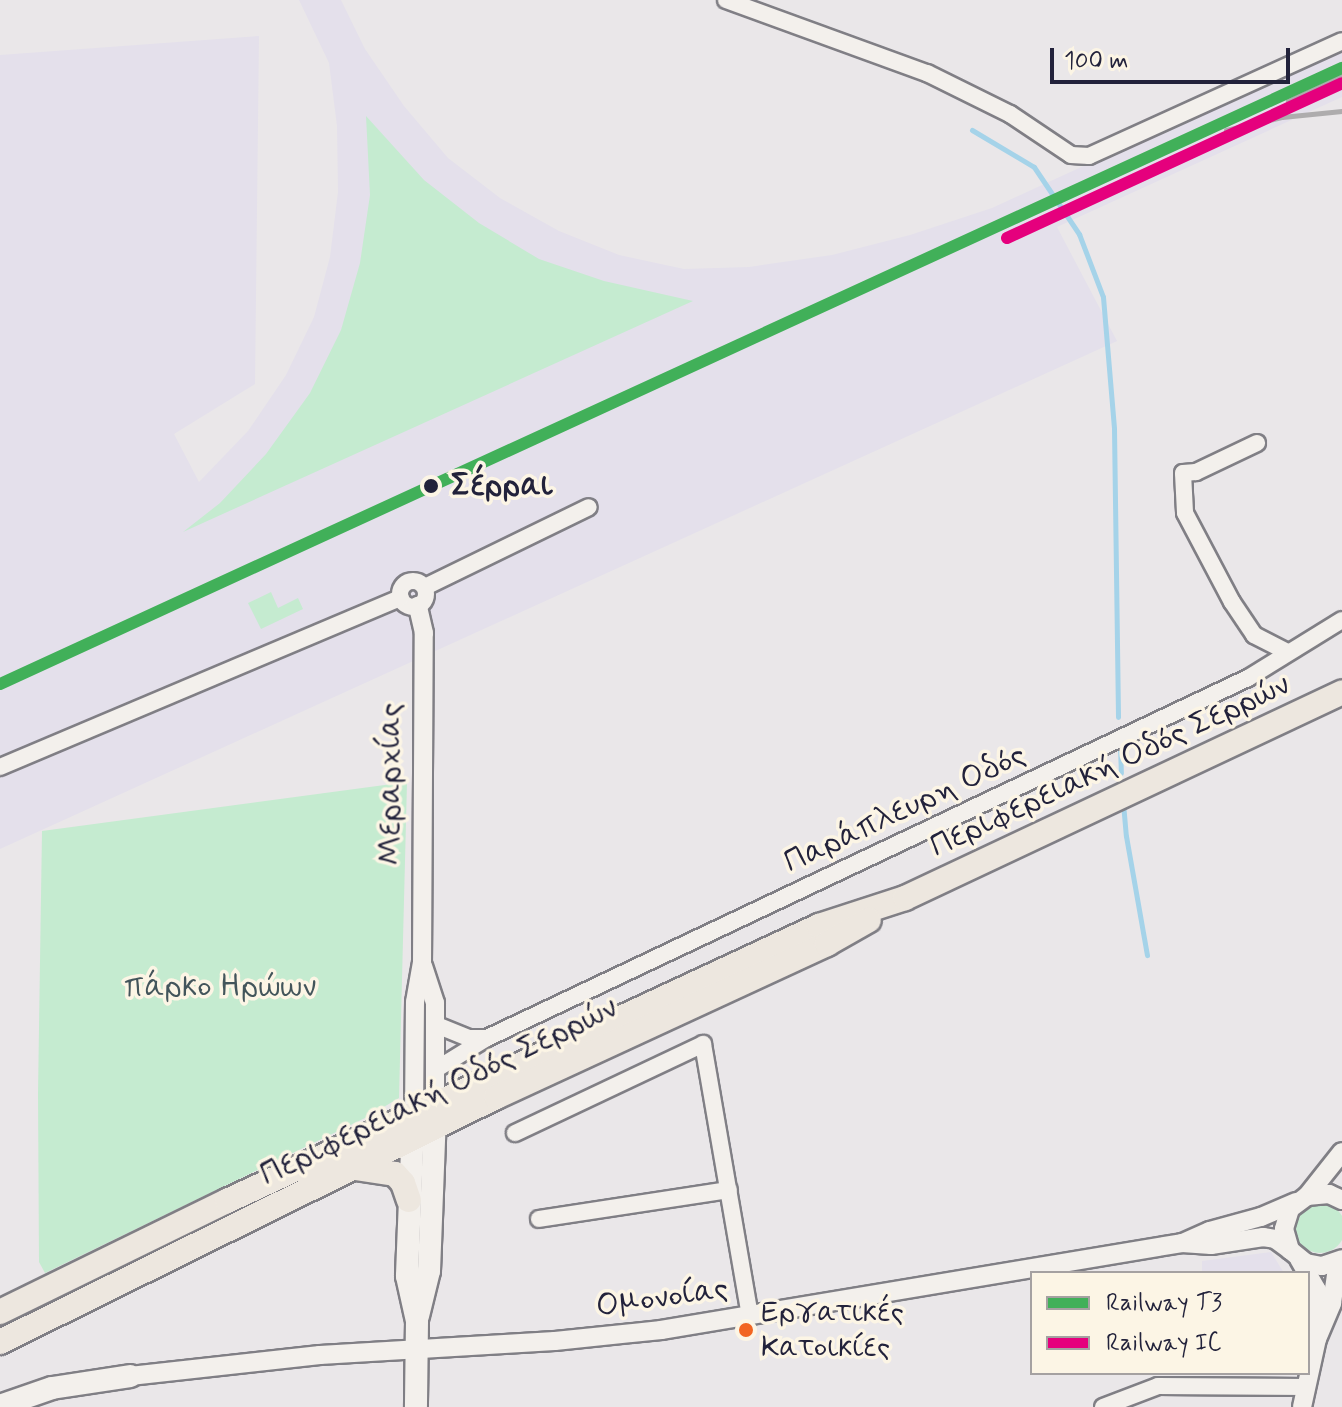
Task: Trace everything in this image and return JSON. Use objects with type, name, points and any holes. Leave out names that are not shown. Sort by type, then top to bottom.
[{"type":"main road","name":"Περιφερειακή Οδός Σερρών","points":[[0,1312],[227,1201],[424,1123],[819,926],[905,898],[1342,692]]},
{"type":"main road","name":"Περιφερειακή Οδός Σερρών","points":[[0,1342],[353,1168],[424,1123]]},
{"type":"main road","name":"Μεραρχίας","points":[[417,1321],[407,1276],[409,1200],[424,1123]]},
{"type":"main road","name":"Μεραρχίας","points":[[416,1407],[417,1321],[429,1271],[424,1123]]},
{"type":"main road","points":[[353,1168],[386,1170],[395,1174],[403,1183],[409,1200]]},
{"type":"main road","points":[[0,1406],[52,1388],[130,1376]]},
{"type":"street","points":[[726,0],[927,73],[1010,114],[1071,155],[1089,156],[1342,41]]},
{"type":"street","points":[[1257,443],[1196,472],[1183,473],[1185,513],[1232,602],[1254,635],[1286,651]]},
{"type":"street","points":[[425,587],[589,507]]},
{"type":"street","points":[[410,602],[401,590],[406,583],[414,580],[425,587]]},
{"type":"street","points":[[0,767],[426,596],[425,587]]},
{"type":"street","name":"Μεραρχίας","points":[[410,602],[424,633],[422,964],[415,1002],[424,1123]]},
{"type":"street","name":"Παράπλευρη Οδός","points":[[435,1070],[487,1038],[1236,684],[1286,651],[1342,620]]},
{"type":"street","name":"Μεραρχίας","points":[[422,964],[435,1003],[435,1070],[424,1123]]},
{"type":"street","points":[[434,1024],[469,1038],[487,1038]]},
{"type":"street","points":[[515,1133],[703,1044],[750,1315]]},
{"type":"street","points":[[1305,1271],[1285,1240],[1285,1219],[1342,1152]]},
{"type":"street","points":[[539,1219],[729,1190]]},
{"type":"street","points":[[1182,1243],[1210,1231],[1261,1217],[1302,1198],[1329,1194],[1342,1200]]},
{"type":"street","name":"Ομονοίας","points":[[130,1376],[416,1348],[589,1339],[1182,1243],[1211,1245],[1263,1237],[1275,1239],[1314,1265],[1340,1260]]},
{"type":"street","points":[[1317,1339],[1328,1314],[1340,1260]]},
{"type":"street","points":[[1310,1279],[1317,1290],[1317,1339],[1310,1373]]},
{"type":"street","points":[[1328,1314],[1342,1299]]},
{"type":"street","points":[[1302,1407],[1310,1375]]},
{"type":"street","points":[[1103,1407],[1158,1386],[1307,1387]]},
{"type":"shaded area","points":[[299,0],[341,0],[365,49],[404,106],[448,158],[500,198],[559,231],[619,255],[684,269],[749,267],[832,255],[910,235],[992,208],[1342,47],[1342,97],[1057,227],[1117,341],[0,849],[0,55],[259,36],[255,384],[174,434],[199,482],[248,431],[286,375],[314,317],[330,257],[338,192],[337,126],[329,63]]},
{"type":"shaded area","points":[[1271,1252],[1283,1271],[1202,1271],[1202,1261]]},
{"type":"green space","points":[[366,116],[424,180],[479,223],[539,259],[604,281],[693,301],[183,532],[220,503],[266,454],[310,393],[341,330],[360,263],[370,195]]},
{"type":"green space","points":[[271,592],[278,608],[298,598],[303,609],[261,629],[248,603]]},
{"type":"green space","name":"πάρκο Ηρώων","points":[[407,782],[399,1098],[365,1118],[45,1273],[39,1262],[42,831]]},
{"type":"green space","points":[[1320,1203],[1338,1210],[1343,1218],[1343,1238],[1338,1246],[1320,1253],[1302,1246],[1295,1228],[1302,1210]]},
{"type":"waterway","points":[[972,130],[1034,167],[1079,234],[1103,297],[1114,429],[1118,717]]},
{"type":"waterway","points":[[1120,747],[1121,773]]},
{"type":"waterway","points":[[1123,803],[1147,955]]},
{"type":"railway","points":[[1288,101],[1342,76]]},
{"type":"railway","points":[[1226,130],[1282,117],[1342,111]]},
{"type":"rail line","name":"T3","points":[[0,684],[1342,68]]},
{"type":"rail line","name":"IC","points":[[1007,238],[1342,83]]},
{"type":"place","name":"Σέρραι","points":[[431,486]]},
{"type":"place","name":"Εργατικές Κατοικίες","points":[[746,1330]]}]
